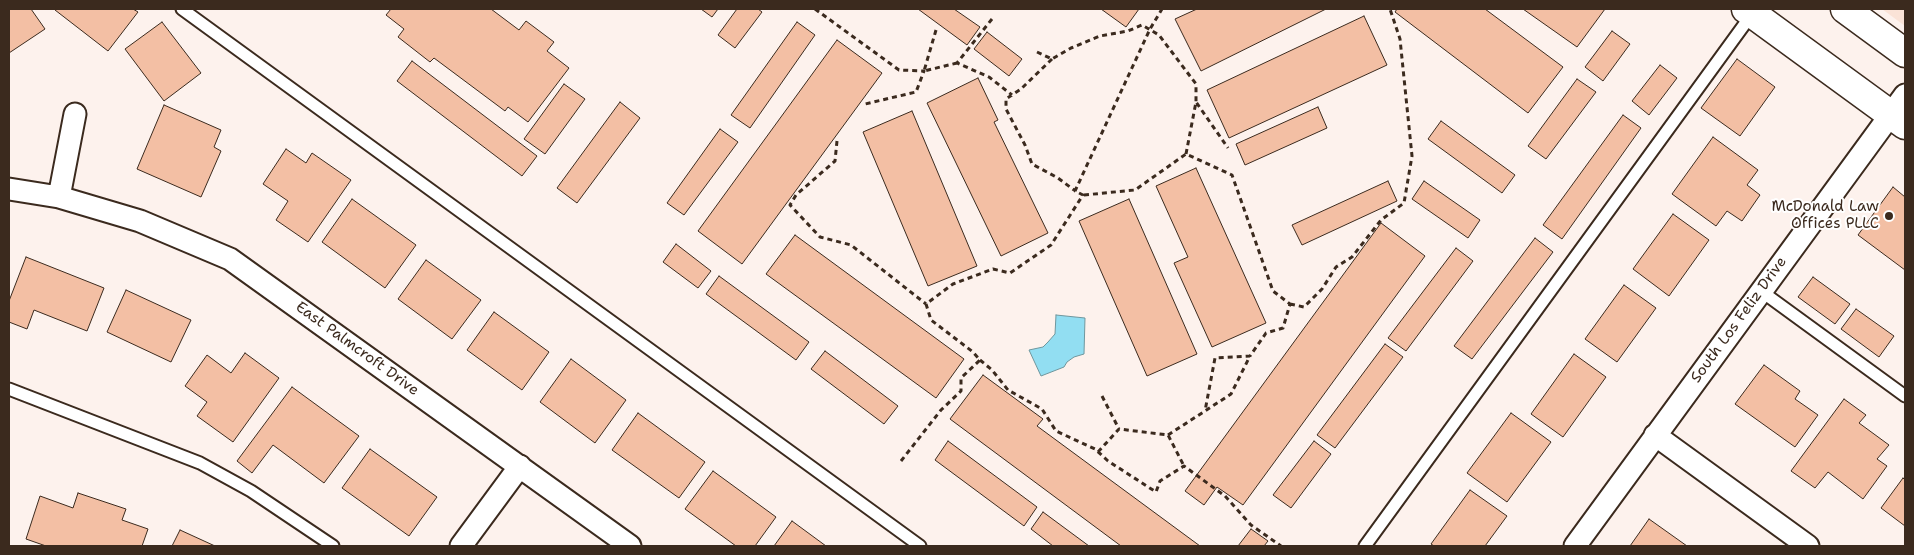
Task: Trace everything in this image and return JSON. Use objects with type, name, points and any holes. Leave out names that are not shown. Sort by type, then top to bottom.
[{"type":"main road","points":[[1845,9],[1905,53]]},
{"type":"main road","points":[[1749,11],[1900,111]]},
{"type":"street","name":"South Los Feliz Drive","points":[[1575,546],[1761,291],[1900,111]]},
{"type":"street","points":[[59,197],[75,114]]},
{"type":"street","name":"East Palmcroft Drive","points":[[12,196],[59,197],[140,221],[230,259],[630,546]]},
{"type":"street","points":[[1655,435],[1808,546]]},
{"type":"street","points":[[462,546],[520,466]]},
{"type":"lane","points":[[182,9],[920,546]]},
{"type":"lane","points":[[1365,546],[1749,11]]},
{"type":"lane","points":[[1761,291],[1905,396]]},
{"type":"lane","points":[[9,389],[200,463],[251,491],[332,546]]},
{"type":"path","points":[[814,9],[899,70],[924,71],[957,63],[992,20]]},
{"type":"path","points":[[1074,190],[1150,29],[1162,9]]},
{"type":"path","points":[[1186,154],[1232,175],[1273,291],[1290,304],[1304,307],[1322,289],[1336,267],[1352,258],[1381,220],[1404,203],[1412,156],[1400,39],[1390,9]]},
{"type":"path","points":[[1142,25],[1150,29],[1159,35],[1196,84],[1196,102],[1186,154],[1135,190],[1083,195],[1058,178],[1032,164],[1025,145],[1006,108],[1006,98],[1021,89],[1052,59],[1070,48],[1100,36],[1128,32],[1142,25]]},
{"type":"path","points":[[865,104],[916,92],[936,30]]},
{"type":"path","points":[[1037,52],[1052,59]]},
{"type":"path","points":[[957,63],[989,77],[1012,95]]},
{"type":"path","points":[[1196,102],[1228,148]]},
{"type":"path","points":[[837,141],[835,161],[796,195],[790,205],[820,237],[851,245],[926,304],[931,320],[973,352],[992,370],[1008,390],[1042,409],[1056,431],[1095,449],[1108,461],[1156,492],[1160,481],[1184,466]]},
{"type":"path","points":[[926,304],[954,284],[993,269],[1010,273],[1051,245],[1083,195]]},
{"type":"path","points":[[1119,429],[1168,435],[1231,394],[1250,356],[1266,333],[1283,328],[1290,304]]},
{"type":"path","points":[[1206,411],[1215,358],[1250,356]]},
{"type":"path","points":[[901,461],[941,410],[961,392],[962,378],[980,360]]},
{"type":"path","points":[[1102,396],[1119,429]]},
{"type":"path","points":[[1098,452],[1119,429]]},
{"type":"path","points":[[1168,435],[1184,466],[1225,496],[1251,525],[1281,546]]},
{"type":"shaded area","points":[[1882,9],[1905,9],[1905,26]]},
{"type":"water","points":[[1056,315],[1085,318],[1084,354],[1074,357],[1064,367],[1041,376],[1029,350],[1043,347],[1055,334]]},
{"type":"building","points":[[9,9],[31,9],[45,29],[9,53]]},
{"type":"building","points":[[56,9],[133,9],[138,12],[108,51]]},
{"type":"building","points":[[391,9],[491,9],[519,30],[526,21],[554,42],[547,51],[569,68],[528,122],[508,107],[505,111],[434,58],[430,62],[398,37],[404,29],[386,15]]},
{"type":"building","points":[[701,9],[718,9],[712,17]]},
{"type":"building","points":[[737,9],[758,9],[762,12],[735,48],[718,35]]},
{"type":"building","points":[[918,9],[954,9],[980,27],[967,45]]},
{"type":"building","points":[[1101,9],[1139,9],[1126,27]]},
{"type":"building","points":[[1197,9],[1326,9],[1201,71],[1175,19]]},
{"type":"building","points":[[1397,9],[1485,9],[1563,67],[1528,113],[1395,12]]},
{"type":"building","points":[[1523,9],[1605,9],[1577,47]]},
{"type":"building","points":[[1364,16],[1387,65],[1229,138],[1207,90]]},
{"type":"building","points":[[162,22],[201,73],[164,101],[125,49]]},
{"type":"building","points":[[797,22],[815,35],[750,128],[731,115]]},
{"type":"building","points":[[1612,31],[1630,44],[1603,81],[1585,67]]},
{"type":"building","points":[[987,32],[1022,59],[1009,76],[974,49]]},
{"type":"building","points":[[837,40],[882,73],[742,264],[698,231]]},
{"type":"building","points":[[1737,59],[1775,87],[1740,136],[1701,108]]},
{"type":"building","points":[[412,61],[537,156],[522,176],[397,81]]},
{"type":"building","points":[[1660,65],[1677,78],[1649,115],[1632,101]]},
{"type":"building","points":[[978,78],[998,120],[994,122],[1048,233],[1001,256],[927,103]]},
{"type":"building","points":[[1577,79],[1596,92],[1546,159],[1528,146]]},
{"type":"building","points":[[564,84],[585,99],[545,154],[524,139]]},
{"type":"building","points":[[620,102],[640,118],[577,203],[557,188]]},
{"type":"building","points":[[164,105],[221,130],[214,147],[221,151],[201,197],[137,169]]},
{"type":"building","points":[[1318,107],[1327,128],[1245,165],[1236,144]]},
{"type":"building","points":[[912,111],[977,266],[928,286],[863,132]]},
{"type":"building","points":[[1623,115],[1641,128],[1562,239],[1543,225]]},
{"type":"building","points":[[1441,121],[1515,175],[1502,193],[1428,139]]},
{"type":"building","points":[[720,129],[738,142],[684,215],[667,203]]},
{"type":"building","points":[[1713,137],[1758,170],[1747,185],[1760,195],[1742,221],[1727,211],[1716,226],[1672,194]]},
{"type":"building","points":[[286,149],[306,163],[312,153],[351,180],[308,242],[276,220],[288,201],[263,184]]},
{"type":"building","points":[[1196,168],[1266,323],[1212,347],[1174,263],[1188,257],[1156,186]]},
{"type":"building","points":[[1388,181],[1397,201],[1302,245],[1292,225]]},
{"type":"building","points":[[1424,181],[1480,220],[1468,238],[1412,199]]},
{"type":"building","name":"McDonald Law Offices PLLC","points":[[1893,187],[1905,197],[1905,270],[1858,235]]},
{"type":"building","points":[[352,199],[416,245],[385,288],[322,242]]},
{"type":"building","points":[[1129,199],[1197,354],[1147,376],[1079,221]]},
{"type":"building","points":[[1673,214],[1709,240],[1669,296],[1633,269]]},
{"type":"building","points":[[1381,223],[1425,256],[1243,505],[1217,487],[1204,505],[1185,491]]},
{"type":"building","points":[[795,235],[964,359],[936,398],[766,274]]},
{"type":"building","points":[[1535,238],[1553,252],[1472,359],[1454,346]]},
{"type":"building","points":[[676,244],[711,271],[698,288],[663,262]]},
{"type":"building","points":[[1456,248],[1473,261],[1406,351],[1388,338]]},
{"type":"building","points":[[26,257],[104,288],[87,331],[34,310],[27,329],[9,322],[9,301]]},
{"type":"building","points":[[426,260],[481,300],[452,339],[398,299]]},
{"type":"building","points":[[719,276],[809,342],[796,360],[706,294]]},
{"type":"building","points":[[1813,277],[1850,304],[1835,324],[1798,297]]},
{"type":"building","points":[[1624,285],[1656,308],[1617,362],[1585,339]]},
{"type":"building","points":[[126,290],[191,320],[171,362],[107,332]]},
{"type":"building","points":[[1856,309],[1894,336],[1879,357],[1841,329]]},
{"type":"building","points":[[494,312],[549,352],[522,390],[467,350]]},
{"type":"building","points":[[1385,344],[1403,357],[1335,448],[1317,435]]},
{"type":"building","points":[[825,351],[898,406],[884,424],[811,369]]},
{"type":"building","points":[[245,353],[279,378],[233,442],[197,416],[207,402],[185,386],[207,355],[231,373]]},
{"type":"building","points":[[1574,354],[1606,377],[1563,437],[1531,414]]},
{"type":"building","points":[[571,359],[626,400],[595,443],[540,402]]},
{"type":"building","points":[[1764,365],[1800,391],[1795,399],[1818,415],[1795,447],[1735,404]]},
{"type":"building","points":[[983,375],[1043,419],[1037,426],[1200,546],[1121,546],[950,419]]},
{"type":"building","points":[[292,387],[359,436],[324,483],[273,445],[252,473],[237,461]]},
{"type":"building","points":[[1844,399],[1866,415],[1859,423],[1889,445],[1877,459],[1887,466],[1863,499],[1828,472],[1815,488],[1791,471]]},
{"type":"building","points":[[638,413],[705,462],[679,498],[612,450]]},
{"type":"building","points":[[1511,413],[1551,442],[1507,502],[1467,473]]},
{"type":"building","points":[[948,441],[1037,507],[1024,526],[935,460]]},
{"type":"building","points":[[1314,441],[1331,454],[1291,508],[1273,495]]},
{"type":"building","points":[[370,449],[437,497],[409,536],[342,488]]},
{"type":"building","points":[[713,471],[776,517],[755,546],[736,546],[685,509]]},
{"type":"building","points":[[1903,478],[1905,480],[1905,526],[1881,508]]},
{"type":"building","points":[[1470,490],[1507,516],[1485,546],[1434,546],[1431,544]]},
{"type":"building","points":[[78,493],[126,509],[122,520],[148,529],[142,546],[46,546],[26,539],[40,496],[73,508]]},
{"type":"building","points":[[1043,512],[1089,546],[1053,546],[1031,529]]},
{"type":"building","points":[[1649,519],[1687,546],[1630,546]]},
{"type":"building","points":[[792,521],[826,546],[774,546]]},
{"type":"building","points":[[1251,529],[1268,541],[1264,546],[1238,546]]},
{"type":"building","points":[[180,530],[215,546],[172,546]]},
{"type":"place","name":"McDonald Law Offices PLLC","points":[[1889,216]]}]
